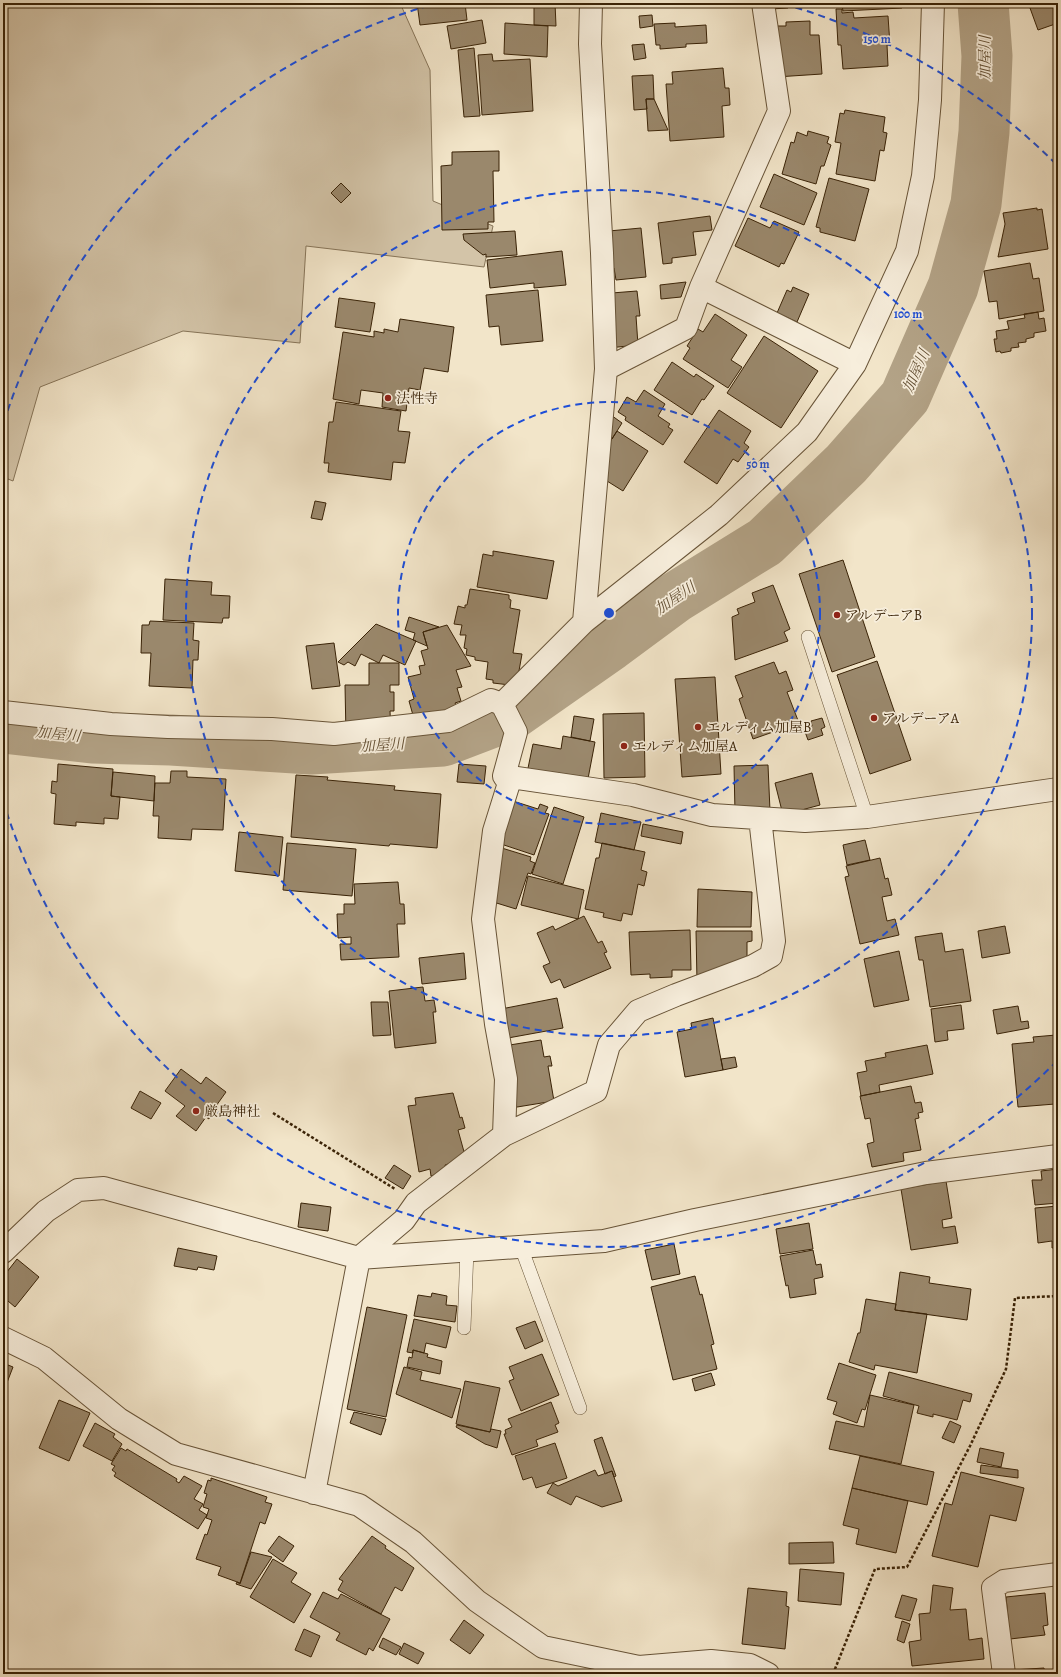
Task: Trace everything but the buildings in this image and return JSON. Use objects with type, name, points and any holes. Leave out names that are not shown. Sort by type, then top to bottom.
[{"type":"street","points":[[584,622],[606,369],[590,44],[591,3]]},
{"type":"street","points":[[606,369],[686,328],[702,287],[779,111],[763,3]]},
{"type":"street","points":[[502,704],[584,622],[725,510],[807,432],[855,364],[907,251],[923,176],[930,100],[932,3]]},
{"type":"street","points":[[702,287],[855,364]]},
{"type":"street","points":[[3,712],[111,724],[168,728],[272,729],[334,734],[448,721],[491,700],[502,704],[516,732],[504,776]]},
{"type":"street","points":[[504,776],[633,795],[712,815],[805,821],[867,817],[1058,789]]},
{"type":"street","points":[[504,776],[509,783],[494,831],[483,919],[496,1024],[506,1079],[504,1135]]},
{"type":"street","points":[[314,1493],[359,1258],[404,1220],[416,1203],[504,1135],[596,1091],[609,1045],[638,1011],[753,966],[770,956],[774,941],[760,818]]},
{"type":"street","points":[[3,1252],[46,1211],[78,1190],[104,1188],[359,1258],[604,1241],[695,1220],[926,1173],[1058,1156]]},
{"type":"street","points":[[3,1338],[44,1358],[119,1419],[176,1454],[359,1505],[413,1542],[478,1601],[543,1647],[639,1667],[711,1662],[750,1665],[768,1674]]},
{"type":"street","points":[[1004,1674],[993,1588],[1004,1581],[1058,1574]]},
{"type":"lane","points":[[808,637],[867,817]]},
{"type":"lane","points":[[521,1247],[580,1408]]},
{"type":"lane","points":[[464,1328],[467,1250]]},
{"type":"path","points":[[273,1113],[416,1203]]},
{"type":"path","points":[[834,1674],[875,1569],[907,1567],[970,1446],[1006,1369],[1015,1298],[1058,1296]]},
{"type":"shaded area","points":[[3,3],[400,3],[430,70],[433,201],[493,226],[484,267],[306,246],[300,343],[183,331],[40,387],[13,481],[3,477]]},
{"type":"waterway","name":"加屋川","points":[[3,728],[92,738],[171,740],[311,749],[443,741],[511,715],[611,645],[676,597],[765,542],[846,464],[905,397],[953,287],[976,204],[984,132],[987,56],[983,3]]},
{"type":"place","name":"法性寺","points":[[388,398]]},
{"type":"place","name":"アルデーアB","points":[[837,615]]},
{"type":"place","name":"アルデーアA","points":[[874,718]]},
{"type":"place","name":"エルディム加屋B","points":[[698,727]]},
{"type":"place","name":"エルディム加屋A","points":[[624,746]]},
{"type":"place","name":"厳島神社","points":[[196,1111]]}]
